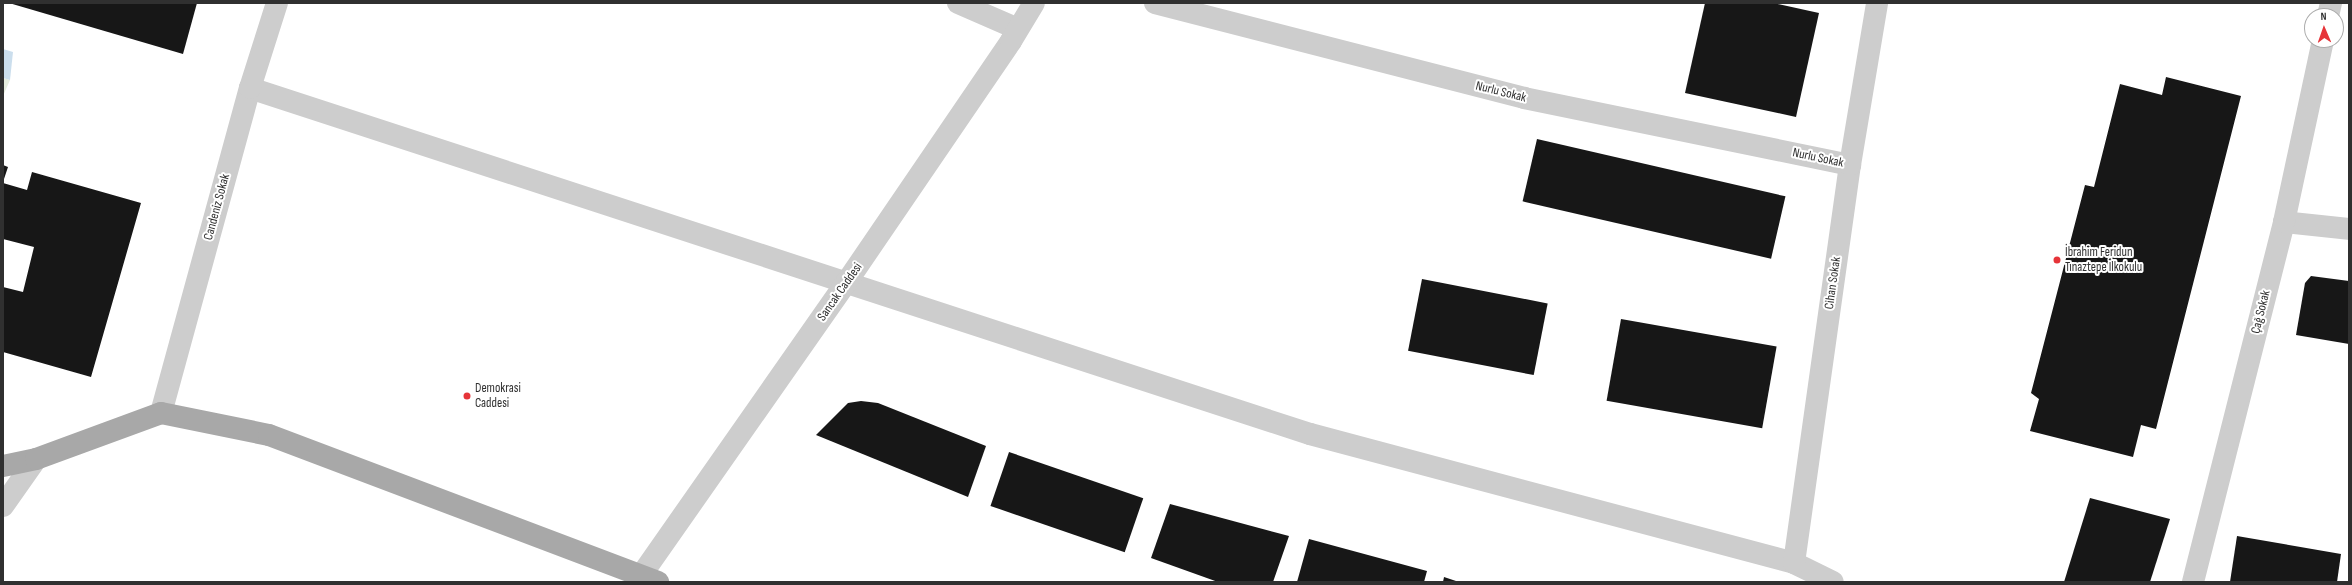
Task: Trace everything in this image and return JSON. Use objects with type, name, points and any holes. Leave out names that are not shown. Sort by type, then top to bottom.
[{"type":"main road","points":[[3,466],[36,460],[161,413],[268,435],[649,580]]},
{"type":"street","name":"Candeniz Sokak","points":[[161,413],[250,88],[277,3]]},
{"type":"street","points":[[958,3],[1018,30]]},
{"type":"street","name":"Sancak Caddesi","points":[[649,580],[846,283],[1018,30],[1034,3]]},
{"type":"street","name":"Nurlu Sokak","points":[[1155,3],[1524,98],[1850,165]]},
{"type":"street","name":"Cihan Sokak","points":[[1794,563],[1850,165],[1878,3]]},
{"type":"street","name":"Çağ Sokak","points":[[2193,582],[2284,222],[2321,48]]},
{"type":"street","points":[[250,88],[1310,434],[1794,563],[1833,582]]},
{"type":"street","points":[[2284,222],[2349,229]]},
{"type":"street","points":[[3,506],[36,460]]},
{"type":"green space","points":[[3,78],[10,80],[3,96]]},
{"type":"water","points":[[3,49],[13,52],[10,80],[3,78]]},
{"type":"building","points":[[9,3],[197,3],[183,54]]},
{"type":"building","points":[[1705,3],[1773,3],[1819,13],[1796,117],[1685,93]]},
{"type":"building","points":[[2166,77],[2241,96],[2156,429],[2141,425],[2133,457],[2030,431],[2039,399],[2031,393],[2085,185],[2094,187],[2120,84],[2162,95]]},
{"type":"building","points":[[1537,139],[1785,196],[1771,259],[1523,201]]},
{"type":"building","points":[[3,165],[8,167],[3,182]]},
{"type":"building","points":[[32,172],[141,203],[91,377],[3,352],[3,287],[23,292],[34,247],[3,239],[3,183],[27,190]]},
{"type":"building","points":[[2311,276],[2349,281],[2349,344],[2296,335],[2305,283]]},
{"type":"building","points":[[1422,279],[1548,303],[1534,375],[1408,351]]},
{"type":"building","points":[[1621,319],[1777,346],[1762,428],[1607,401]]},
{"type":"building","points":[[861,401],[878,403],[986,446],[968,497],[816,435],[848,403]]},
{"type":"building","points":[[1009,452],[1143,498],[1125,552],[990,506]]},
{"type":"building","points":[[2090,498],[2170,519],[2150,582],[2064,582]]},
{"type":"building","points":[[1170,504],[1289,536],[1273,582],[1218,582],[1151,558]]},
{"type":"building","points":[[2237,536],[2341,554],[2337,582],[2230,582]]},
{"type":"building","points":[[1309,539],[1427,571],[1424,582],[1297,582]]},
{"type":"building","points":[[1444,577],[1459,582],[1443,582]]},
{"type":"place","name":"İbrahim Feridun Tınaztepe İlkokulu","points":[[2057,260]]},
{"type":"place","name":"Demokrasi Caddesi","points":[[467,396]]}]
